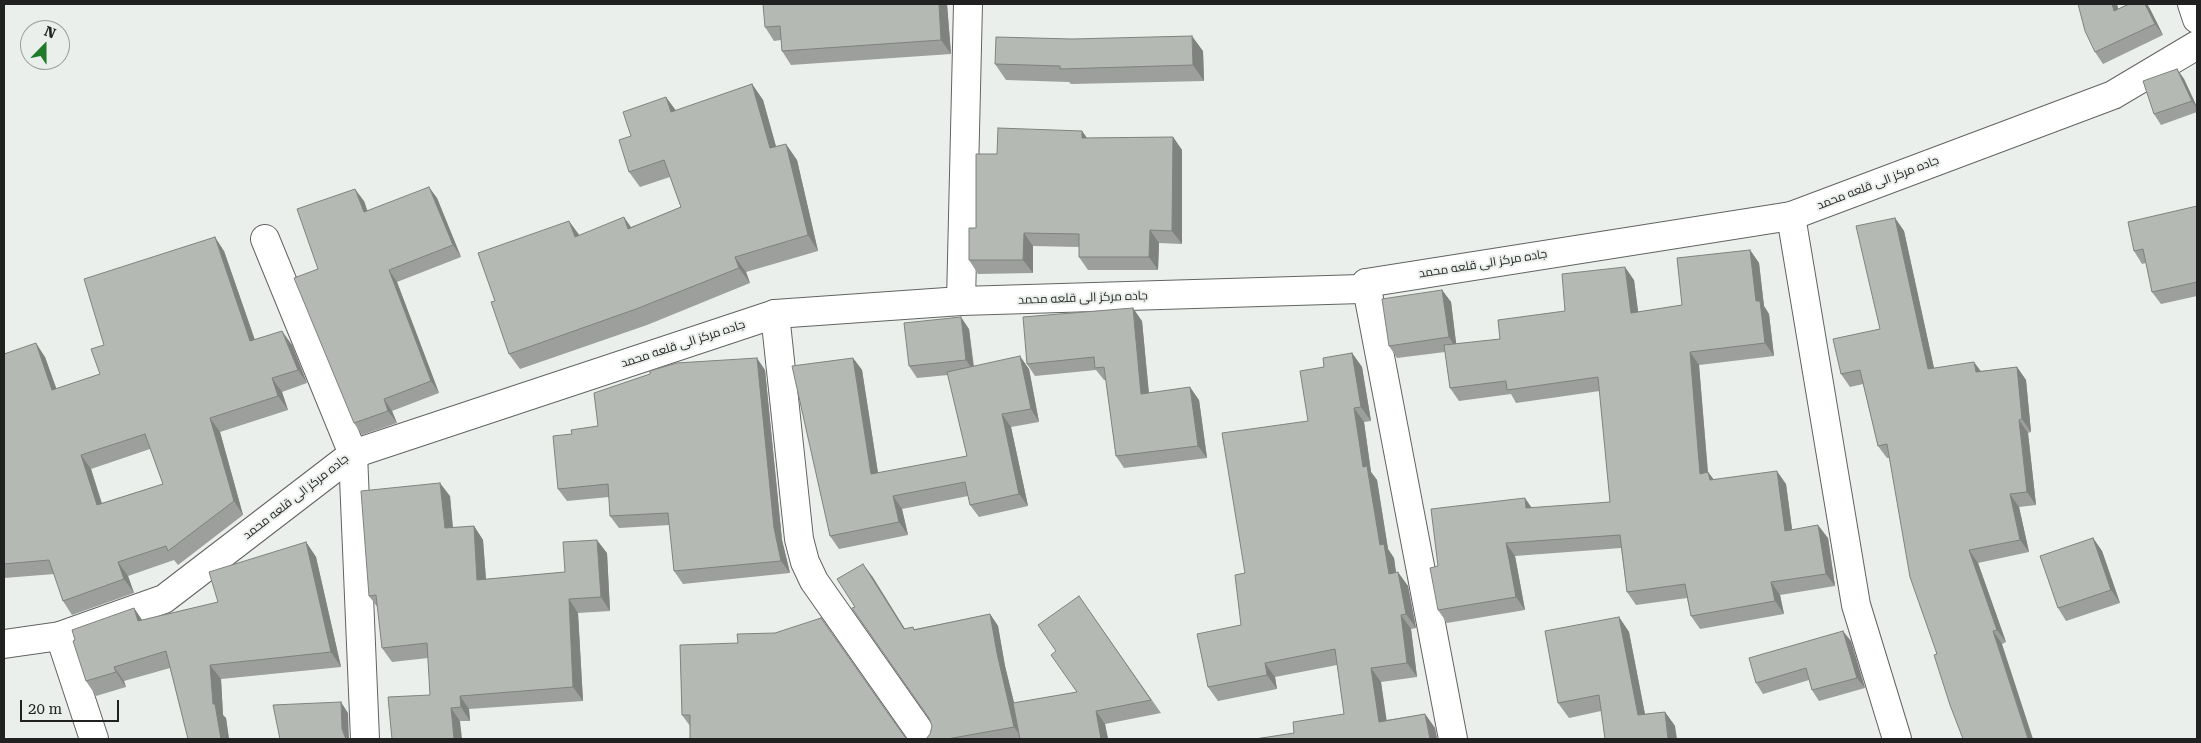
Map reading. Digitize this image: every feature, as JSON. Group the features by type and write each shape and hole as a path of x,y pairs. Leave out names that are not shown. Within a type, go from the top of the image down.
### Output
{"street":[{"path":"961,301 968,4"},
{"path":"2192,4 2197,19"},
{"name":"جاده مرکز الی قلعه محمد","path":"4,644 60,636 164,599 353,454 774,314 961,301 1362,289 1366,283 1791,216 2113,95 2197,45"},
{"path":"1791,216 1856,605 1897,739"},
{"path":"264,239 353,454 365,739"},
{"path":"1366,283 1453,739"},
{"path":"774,314 798,538 805,562 814,581 925,739"},
{"path":"60,636 94,739"}],"building":[{"path":"763,4 939,4 941,40 782,51 780,26 765,27"},
{"path":"2078,4 2112,4 2114,11 2129,4 2145,4 2155,24 2095,52 2085,31"},
{"path":"1192,36 1193,65 1060,69 1060,66 995,64 996,37 1072,39"},
{"path":"2177,69 2192,101 2154,114 2143,81"},
{"path":"752,84 770,148 786,144 808,235 735,257 739,268 636,309 509,354 491,302 495,301 478,253 569,221 575,237 624,217 628,229 681,207 664,160 629,172 619,140 631,136 623,112 666,97 671,112"},
{"path":"998,128 1082,131 1082,138 1173,137 1172,231 1150,230 1149,257 1079,257 1079,234 1024,233 1023,260 969,260 969,228 976,228 976,154 997,154"},
{"path":"429,187 453,245 389,270 431,381 384,399 388,411 354,423 294,278 318,269 297,209 355,189 364,212"},
{"path":"2197,206 2197,282 2152,292 2143,249 2134,251 2128,222"},
{"path":"1895,218 1928,369 1974,362 1976,372 2017,367 2022,419 2019,420 2027,492 2010,494 2020,540 1969,550 1997,630 1993,631 2028,739 1963,739 1950,705 1934,655 1937,654 1910,577 1887,444 1878,446 1860,370 1841,374 1833,339 1880,329 1856,226"},
{"path":"215,237 250,341 282,331 298,370 272,378 278,396 210,418 234,501 168,551 166,546 118,562 124,579 63,601 49,560 4,564 4,354 36,343 52,390 100,374 91,349 104,345 84,279","holes":["145,434 163,484 97,505 81,455"]},
{"path":"1750,250 1756,301 1760,301 1765,343 1690,352 1700,474 1708,472 1710,480 1777,471 1785,531 1818,525 1826,574 1771,582 1775,601 1691,616 1685,584 1627,592 1620,535 1506,543 1516,597 1438,610 1430,568 1438,566 1431,509 1525,498 1526,508 1610,502 1598,377 1507,390 1506,381 1450,388 1444,345 1500,339 1498,320 1565,311 1562,274 1625,267 1631,313 1682,305 1677,258"},
{"path":"1442,290 1449,337 1389,346 1382,299"},
{"path":"1133,308 1141,394 1190,387 1198,446 1116,456 1104,367 1095,368 1094,357 1027,364 1023,317"},
{"path":"961,317 966,360 909,366 904,323"},
{"path":"1352,353 1361,407 1354,408 1363,467 1367,466 1380,545 1384,544 1389,574 1398,572 1406,614 1401,615 1407,663 1371,668 1379,722 1425,714 1430,739 1255,739 1294,733 1293,722 1344,714 1335,649 1265,663 1267,675 1208,687 1197,634 1241,625 1235,575 1245,573 1222,433 1308,421 1300,371 1324,367 1323,358"},
{"path":"1020,356 1031,409 1002,414 1019,494 970,505 965,482 893,496 899,522 830,536 792,366 853,358 871,474 967,456 947,372"},
{"path":"757,358 774,528 781,561 674,571 668,513 610,516 608,484 558,489 553,436 572,434 571,430 598,426 594,393 650,374 650,371 677,363"},
{"path":"440,483 445,528 474,526 477,580 565,572 563,542 597,540 601,597 569,599 573,687 460,696 461,707 451,708 454,739 392,739 388,697 430,695 427,643 382,648 376,595 369,596 361,491"},
{"path":"2093,538 2111,590 2058,608 2040,556"},
{"path":"306,542 331,652 210,665 213,704 215,704 221,739 188,739 166,651 114,667 116,672 86,681 73,641 75,640 72,630 134,608 138,621 218,602 209,572"},
{"path":"863,564 904,629 913,627 914,630 990,614 1014,727 947,739 926,739 930,734 932,726 929,718 852,608 855,607 837,579"},
{"path":"1079,596 1151,700 1096,711 1101,739 1020,739 1013,703 1077,692 1051,655 1056,651 1038,625"},
{"path":"1619,617 1638,715 1665,712 1668,739 1605,739 1599,695 1558,703 1545,631"},
{"path":"821,618 908,739 690,739 690,715 682,715 680,645 738,643 737,634 775,633"},
{"path":"1843,631 1857,678 1812,690 1806,668 1756,683 1749,658"},
{"path":"341,702 342,729 347,739 280,739 273,705"}]}
